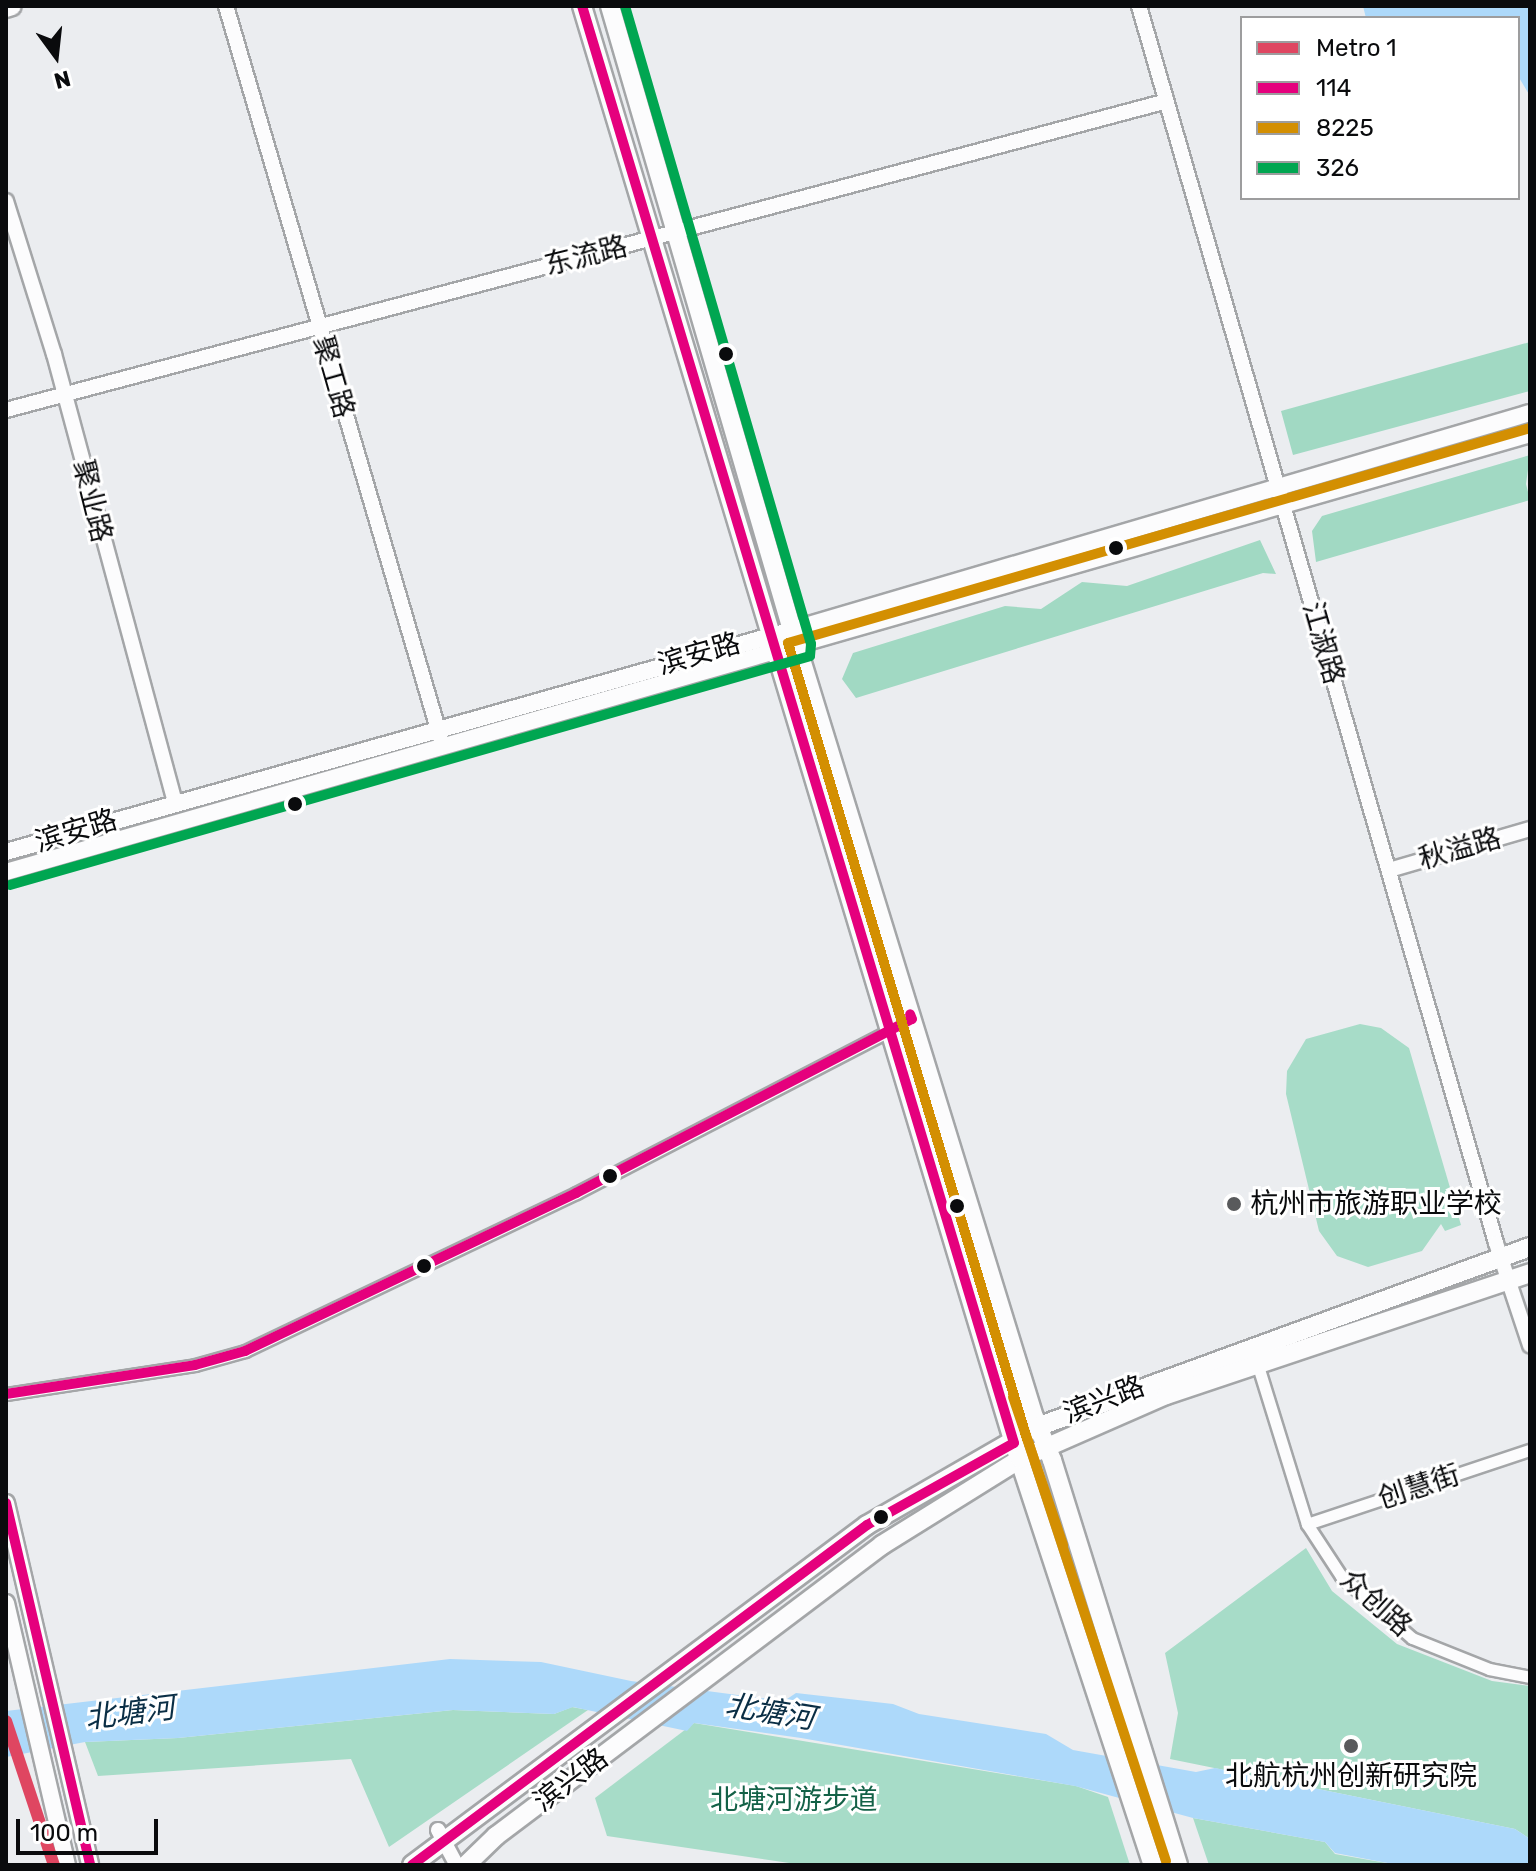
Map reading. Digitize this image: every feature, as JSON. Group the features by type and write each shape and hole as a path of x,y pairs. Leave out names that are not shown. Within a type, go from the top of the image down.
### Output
{"main road":[{"path":"6,8 12,6"},
{"path":"582,6 655,238 1017,1451 1153,1865"},
{"path":"610,6 795,639 1037,1427 1046,1447 1178,1865"},
{"name":"滨安路","path":"795,639 1276,485 1530,413"},
{"name":"滨安路","path":"6,852 436,727 795,639 1530,434"},
{"name":"滨安路","path":"6,872 443,746 774,642"},
{"name":"滨兴路","path":"466,1865 496,1836 882,1545 1017,1451 1037,1427 1530,1247"},
{"name":"滨兴路","path":"412,1865 441,1836 482,1815 867,1525 1017,1451 1046,1447 1166,1395 1530,1273"},
{"path":"6,1503 70,1794 90,1865"},
{"path":"6,1603 67,1865"}],"street":[{"name":"聚工路","path":"226,6 443,746"},
{"name":"江淑路","path":"1139,6 1501,1257 1530,1345"},
{"name":"东流路","path":"6,410 1167,101"},
{"name":"聚业路","path":"6,201 63,394 175,802"},
{"name":"秋溢路","path":"1389,870 1530,829"},
{"path":"6,1394 195,1365 245,1351 576,1193 891,1027 912,1019"},
{"name":"众创路","path":"1258,1366 1307,1524 1341,1576 1412,1638 1489,1669 1530,1677"},
{"name":"创慧街","path":"1307,1524 1530,1450"},
{"path":"441,1836 457,1865"}],"green space":[{"path":"1530,342 1530,391 1293,455 1281,411"},
{"path":"1530,455 1526,484 1530,500 1316,562 1312,531 1322,516"},
{"path":"1260,540 1276,574 1263,573 856,698 842,679 853,653 1005,606 1041,609 1082,582 1127,586"},
{"path":"1360,1024 1381,1028 1409,1048 1461,1225 1445,1231 1441,1224 1422,1251 1368,1267 1337,1256 1319,1231 1286,1094 1287,1071 1306,1039"},
{"path":"1306,1548 1332,1591 1397,1644 1492,1681 1530,1686 1530,1839 1515,1829 1170,1759 1178,1713 1165,1653"},
{"path":"572,1707 588,1710 389,1847 351,1759 98,1776 85,1742 178,1738 453,1710 554,1714"},
{"name":"北塘河游步道","path":"694,1723 1076,1786 1108,1797 1130,1865 803,1865 607,1836 595,1798"},
{"path":"1193,1818 1325,1842 1335,1854 1398,1865 1209,1865"}],"water":[{"path":"1363,6 1530,6 1530,96 1520,79 1520,16 1366,16"},
{"name":"北塘河","path":"450,1659 541,1662 631,1681 784,1701 796,1693 893,1704 919,1714 1046,1734 1073,1750 1196,1772 1215,1768 1515,1829 1530,1839 1530,1865 1398,1865 1335,1853 1325,1842 1193,1818 1075,1786 801,1738 694,1723 687,1731 573,1707 554,1714 453,1710 178,1738 85,1742 6,1757 6,1711"}],"metro line":[{"name":"1","path":"6,1721 54,1865"}],"transit line":[{"name":"114","path":"412,1865 867,1525 1014,1443 582,6"},
{"name":"326","path":"10,885 810,656 811,644 625,6"},
{"name":"8225","path":"1166,1861 1027,1439 788,643 1530,428"},
{"name":"114","path":"6,1394 195,1365 245,1351 576,1193 912,1019 910,1014"},
{"name":"8225","path":"1013,1397 1063,1545"},
{"name":"114","path":"6,1503 90,1865"}],"place":[{"name":"杭州市旅游职业学校","path":"1234,1204"},
{"name":"北航杭州创新研究院","path":"1351,1746"}]}
